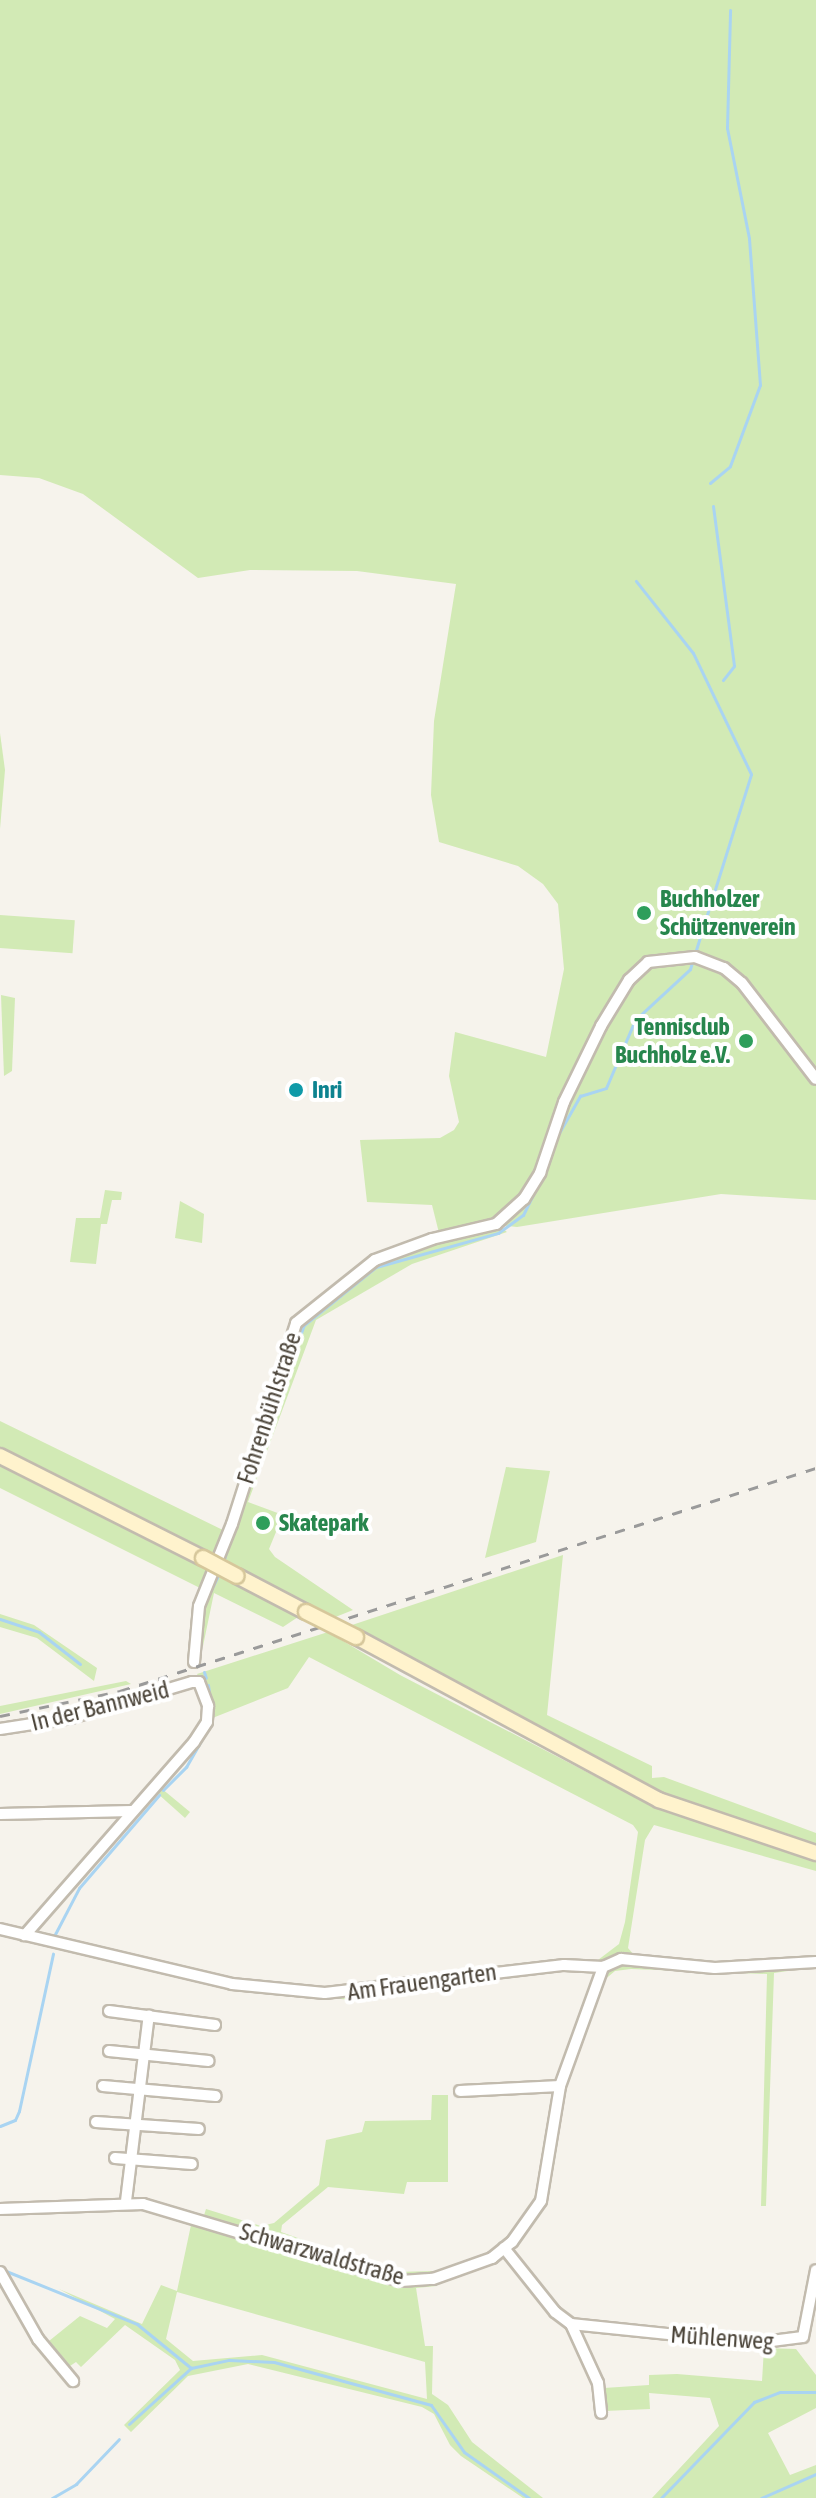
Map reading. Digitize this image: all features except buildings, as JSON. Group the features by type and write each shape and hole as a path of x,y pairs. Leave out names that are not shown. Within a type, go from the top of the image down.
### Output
{"main road":[{"path":"0,1456 356,1637 631,1787 659,1800 816,1853"}],"street":[{"name":"Fohrenbühlstraße","path":"194,1662 199,1606 232,1524 296,1323 375,1260 432,1239 496,1224 524,1199 540,1173 564,1102 629,980 648,962 692,957 710,959 742,983 816,1079"},
{"name":"In der Bannweid","path":"0,1729 71,1718 199,1682 208,1706 207,1722 132,1811"},
{"path":"0,1814 132,1811"},
{"path":"25,1935 132,1811"},
{"name":"Am Frauengarten","path":"0,1929 53,1946 232,1984 325,1993 548,1966 603,1967"},
{"path":"603,1967 621,1959 715,1968 816,1962"},
{"name":"Schwarzwaldstraße","path":"0,2209 126,2201 401,2281 433,2279 477,2265 504,2248 541,2201 560,2086 603,1967"},
{"path":"109,2011 215,2025"},
{"path":"126,2201 149,2015"},
{"path":"109,2051 209,2061"},
{"path":"103,2086 216,2096"},
{"path":"460,2091 560,2086"},
{"path":"96,2122 199,2129"},
{"path":"115,2158 192,2164"},
{"path":"504,2248 555,2312 571,2324 598,2383 601,2413"},
{"name":"Mühlenweg","path":"571,2324 787,2343 803,2337 809,2326 809,2286 816,2270"},
{"path":"0,2272 38,2339 73,2381"}],"green space":[{"path":"0,0 816,0 816,1074 802,1051 739,984 816,1083 816,1200 721,1194 517,1227 498,1225 507,1232 412,1264 316,1320 248,1502 283,1515 269,1549 275,1557 353,1610 333,1618 313,1607 283,1627 214,1593 203,1646 193,1643 202,1589 0,1488 0,1421 229,1533 298,1324 375,1260 440,1237 432,1205 367,1202 360,1140 440,1138 454,1130 459,1122 449,1076 455,1032 546,1057 564,969 558,904 543,884 518,866 439,842 431,795 434,721 456,584 357,571 250,570 198,578 83,494 39,478 0,475"},
{"path":"0,733 5,770 0,829"},
{"path":"0,915 75,920 73,953 0,948"},
{"path":"1,995 15,998 12,1071 4,1076"},
{"path":"105,1190 122,1192 121,1200 112,1200 107,1224 101,1224 96,1264 70,1262 76,1218 100,1218"},
{"path":"180,1201 204,1214 202,1243 175,1238"},
{"path":"506,1467 550,1471 536,1542 485,1558"},
{"path":"563,1555 547,1715 652,1766 652,1778 664,1777 816,1833 816,1871 654,1825 645,1840 628,1948 634,1955 727,1964 816,1956 816,1967 774,1973 766,2206 761,2206 767,1974 631,1969 615,1971 603,1981 598,1960 619,1944 625,1922 638,1832 633,1825 309,1657 288,1688 210,1719 209,1694 197,1674 328,1632 400,1675 656,1808 661,1795 349,1626"},
{"path":"0,1614 34,1625 97,1668 94,1681 37,1638 0,1627"},
{"path":"126,1681 131,1684 0,1714 0,1706"},
{"path":"161,1788 190,1812 185,1818 157,1793"},
{"path":"495,1966 495,1978 353,2000 231,1990 232,1978 336,1989"},
{"path":"432,2095 448,2095 448,2182 407,2182 404,2194 328,2187 282,2225 281,2232 395,2272 435,2271 437,2286 416,2288 425,2346 433,2346 432,2394 448,2405 472,2442 543,2498 523,2498 461,2456 450,2445 434,2414 422,2407 248,2364 188,2376 131,2432 124,2425 180,2370 175,2360 125,2325 81,2367 76,2362 70,2366 49,2341 80,2316 107,2328 115,2319 59,2289 142,2324 161,2285 177,2291 191,2225 200,2228 206,2209 261,2226 274,2223 319,2185 326,2140 362,2132 365,2121 431,2120","holes":["177,2292 425,2362 427,2399 262,2355 193,2361 166,2339"]},
{"path":"764,2348 796,2349 816,2375 816,2408 768,2433 790,2475 816,2465 816,2498 652,2498 719,2426 710,2398 649,2393 650,2409 605,2411 604,2388 649,2385 649,2375 677,2374 762,2381"}],"waterway":[{"path":"710,483 730,466 760,385 749,238 727,128 730,10"},
{"path":"713,506 734,666 723,680"},
{"path":"559,1133 580,1096 606,1088 635,1020 690,969 751,774 693,653 636,581"},
{"path":"292,1359 304,1325 376,1267 498,1233 523,1215 534,1192"},
{"path":"258,1457 288,1370"},
{"path":"223,1563 227,1548"},
{"path":"206,1600 220,1571"},
{"path":"0,1619 39,1632 80,1664"},
{"path":"204,1672 206,1678"},
{"path":"208,1685 212,1712"},
{"path":"163,1790 186,1767 209,1727"},
{"path":"53,1938 79,1888 159,1795"},
{"path":"0,2126 15,2120 19,2111 53,1954"},
{"path":"1,2269 137,2324 191,2368"},
{"path":"129,2424 191,2368 229,2360 274,2362 431,2405 464,2452 529,2498"},
{"path":"661,2498 754,2402 780,2392 816,2392"},
{"path":"52,2498 76,2484 119,2439"},
{"path":"761,2498 816,2474"}],"railway":[{"path":"0,1716 120,1691 816,1468"}],"place":[{"name":"Buchholzer Schützenverein","path":"644,913"},
{"name":"Tennisclub Buchholz e.V.","path":"746,1041"},
{"name":"Inri","path":"296,1090"},
{"name":"Skatepark","path":"263,1523"}]}
